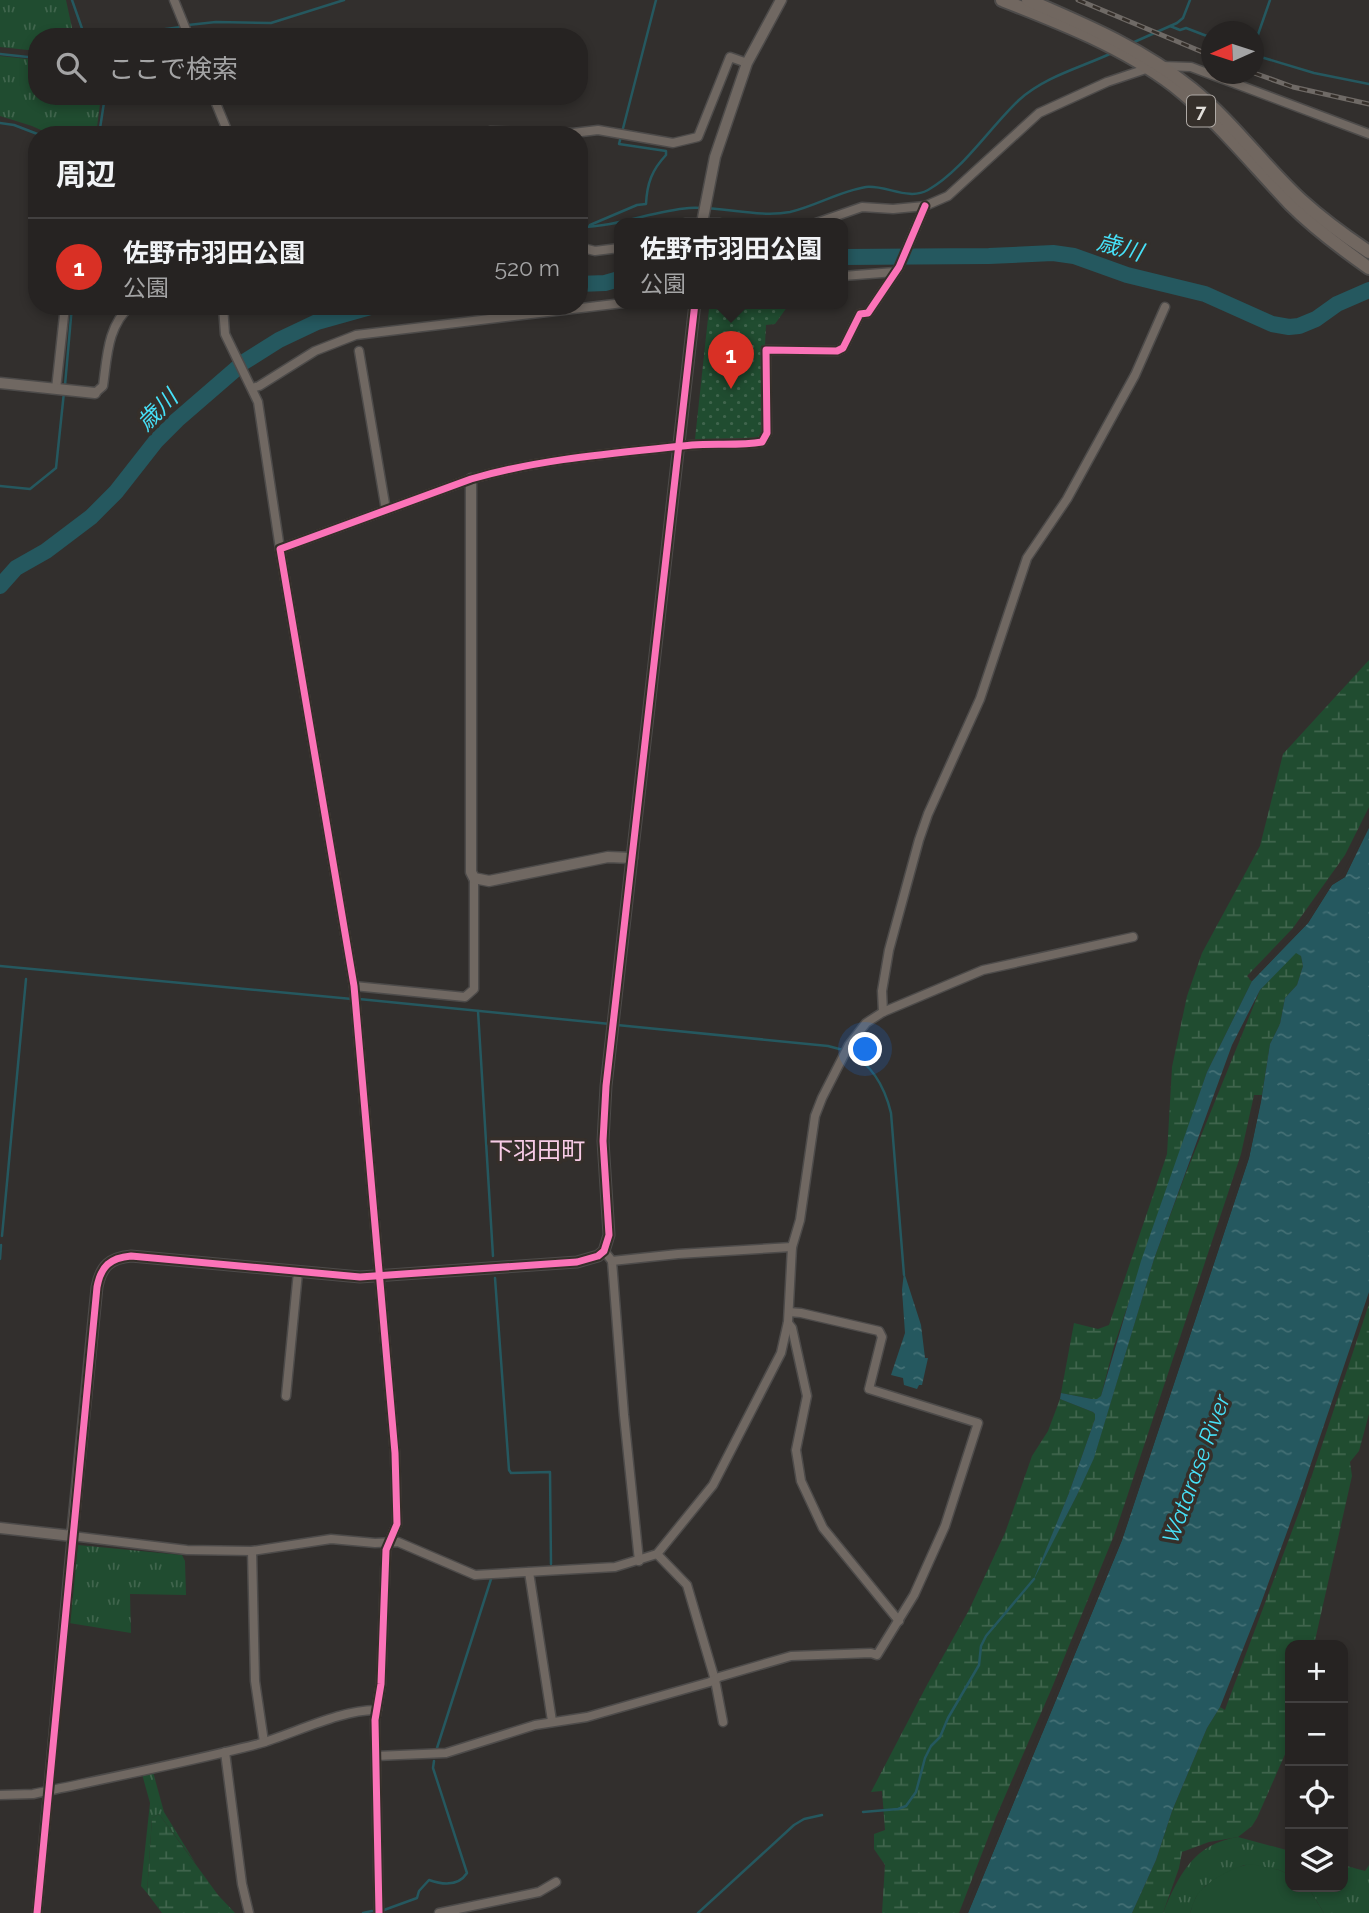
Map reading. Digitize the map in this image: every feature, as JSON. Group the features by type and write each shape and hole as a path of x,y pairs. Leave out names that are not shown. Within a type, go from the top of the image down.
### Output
{"main road":[{"name":"7","path":"1002,0 1098,40 1174,86 1214,122 1300,213 1368,267"},
{"name":"7","path":"1028,0 1102,32 1162,65 1194,90 1301,199 1369,252"}],"street":[{"path":"174,0 185,28"},
{"path":"703,218 715,158 747,62 781,0"},
{"path":"588,131 598,130 673,143 698,137 730,57 747,62"},
{"path":"830,218 862,207 893,209 925,206 948,196 1039,113 1107,82 1162,65 1191,66 1369,134"},
{"path":"217,105 225,126"},
{"path":"280,549 471,479 500,471 575,457 678,447 758,443 765,440 766,350 837,351 844,348 860,314 868,313 897,269 925,206"},
{"path":"588,249 614,249"},
{"path":"848,275 897,269"},
{"path":"588,307 614,304"},
{"path":"883,1012 881,991 889,950 919,840 928,814 979,702 1027,558 1067,499 1135,375 1165,307"},
{"path":"37,1913 97,1287 100,1273 108,1262 131,1256 298,1272 380,1276 577,1262 598,1256 604,1251 610,1224 603,1129 694,309"},
{"path":"56,389 64,315"},
{"path":"0,383 95,393 103,386 112,334 124,315"},
{"path":"223,315 223,327 229,342 258,402 356,1004 395,1453 397,1524 385,1557 381,1684 374,1720 379,1913"},
{"path":"252,388 315,351 356,335 523,315"},
{"path":"359,351 386,510"},
{"path":"354,990 465,997 474,989 474,878 470,864 471,479"},
{"path":"474,878 489,881 608,857 632,858"},
{"path":"0,1528 187,1550 252,1551 331,1539 375,1543 389,1541 404,1544 475,1575 615,1567 657,1554 713,1485 781,1353 788,1323 792,1247 800,1220 816,1116 822,1098 849,1045 866,1023 883,1012 983,970 1133,937"},
{"path":"612,1261 792,1247"},
{"path":"604,1251 612,1261 639,1561"},
{"path":"286,1396 298,1272"},
{"path":"376,1756 446,1753 552,1721 587,1717 791,1656 877,1655 914,1595 945,1526 978,1423 869,1389 883,1337 879,1331 801,1312 789,1312"},
{"path":"788,1323 792,1328 807,1396 796,1450 802,1481 822,1528 899,1621"},
{"path":"252,1551 255,1681 264,1742"},
{"path":"657,1554 687,1585 715,1680 723,1722"},
{"path":"529,1572 552,1721"},
{"path":"0,1795 22,1795 49,1790 225,1752 356,1712 377,1710"},
{"path":"225,1752 242,1884 249,1913"},
{"path":"439,1913 540,1892 556,1882"}],"green space":[{"path":"0,0 66,0 72,28 28,28 28,50 0,47"},
{"path":"0,56 28,59 28,105 100,105 97,126 32,126 0,116"},
{"path":"709,309 786,309 775,324 766,325 765,345 761,346 762,433 758,438 695,439"},
{"path":"1369,660 1369,807 1345,855 1293,928 1247,976 1252,981 1207,1072 1114,1346 1101,1396 1092,1399 1061,1393 1074,1323 1098,1329 1109,1325 1167,1154 1172,1067 1187,996 1202,953 1260,846 1283,754"},
{"path":"1296,952 1301,956 1303,966 1297,985 1285,998 1280,1024 1270,1044 1262,1095 1254,1095 1241,1154 1115,1533 996,1817 959,1913 882,1913 885,1865 874,1849 874,1834 885,1830 882,1791 871,1792 969,1610 1005,1533 1032,1456 1048,1431 1060,1399 1093,1412 1095,1419 1038,1570 1077,1495 1094,1457 1154,1259 1184,1178 1260,990"},
{"path":"1369,1304 1369,1414 1359,1451 1350,1462 1352,1476 1315,1640 1285,1640 1285,1754 1252,1826 1238,1837 1209,1842 1182,1852 1163,1913 1132,1913 1156,1860 1172,1811 1207,1728 1220,1707 1225,1710 1304,1499"},
{"path":"78,1545 182,1555 185,1561 186,1595 130,1594 131,1633 69,1623"},
{"path":"153,1772 164,1812 196,1864 159,1814 152,1818 147,1893 141,1886 150,1803 142,1774"},
{"path":"159,1814 218,1895 235,1913 162,1913 147,1893 152,1818"},
{"path":"1238,1837 1285,1850 1285,1873 1244,1865 1205,1886 1196,1897 1190,1913 1163,1913 1175,1886 1190,1863 1210,1846"},
{"path":"1252,1864 1285,1873 1285,1892 1311,1892 1324,1913 1190,1913 1200,1891 1213,1880"},
{"path":"1369,1865 1369,1913 1324,1913 1311,1892 1348,1892 1348,1866 1365,1871"}],"water":[{"name":"Watarase River","path":"1369,828 1369,1292 1260,1606 1220,1707 1207,1728 1172,1811 1156,1860 1132,1913 968,1913 1122,1540 1249,1158 1270,1044 1280,1024 1285,998 1297,985 1303,966 1301,956 1296,953 1260,990 1232,1045 1154,1259 1094,1458 1033,1581 1069,1493 1095,1419 1093,1412 1060,1399 1061,1393 1092,1399 1101,1396 1141,1261 1207,1072 1252,981 1308,923 1332,885 1345,877"},
{"path":"904,1272 921,1325 925,1358 928,1358 922,1385 917,1389 904,1385 903,1378 891,1375 905,1333 902,1290"}],"pier":[{"path":"1369,825 1345,877 1332,885 1308,923 1252,981 1249,979 1305,921 1330,883 1342,875"},
{"path":"1259,1095 1262,1095 1249,1158 1122,1540 968,1913 964,1913 1118,1539 1246,1157"}],"waterway":[{"path":"72,0 82,28"},
{"path":"188,25 216,22 271,23 344,0"},
{"path":"590,225 637,205 646,204 651,177 666,155 666,151 619,144 656,0"},
{"path":"1132,43 1177,23 1183,18 1190,0"},
{"path":"1263,21 1270,0"},
{"path":"1170,26 1201,34"},
{"path":"174,28 181,27"},
{"path":"634,218 689,208 765,214 790,212 866,187 920,193 953,172 1008,111 1040,84 1114,52"},
{"path":"0,54 28,57"},
{"path":"1264,58 1314,73 1369,84"},
{"path":"100,126 104,105"},
{"path":"0,123 28,130"},
{"path":"588,226 614,222"},
{"name":"歳川","path":"848,257 1053,253 1074,256 1127,275 1205,294 1272,324 1289,327 1316,319 1337,304 1369,290"},
{"name":"歳川","path":"588,284 614,280"},
{"path":"65,385 71,315"},
{"name":"歳川","path":"0,586 16,568 46,551 91,517 116,492 156,441 244,362 279,340 317,322 342,315"},
{"path":"0,486 30,489 56,468 64,392"},
{"path":"0,966 352,999"},
{"path":"2,1236 26,979"},
{"path":"359,999 610,1024"},
{"path":"478,1011 493,1256"},
{"path":"617,1025 828,1046 843,1050"},
{"path":"849,1053 865,1064 877,1078 891,1113 904,1275"},
{"path":"0,1259 1,1245"},
{"path":"495,1278 509,1470 511,1473 550,1472 551,1564"},
{"path":"437,1748 491,1579"},
{"path":"863,1812 906,1806 916,1792 931,1746 940,1737 979,1665 981,1646 986,1636 1034,1579"},
{"path":"384,1910 417,1898 419,1891 429,1880 450,1884 459,1881 467,1873 433,1768 434,1761"},
{"path":"698,1913 794,1825 804,1819 822,1815"},
{"path":"363,1913 372,1911"}],"railway":[{"path":"1078,0 1201,51"},
{"path":"1264,77 1293,87 1369,104"}],"cycle path":[{"path":"379,1913 375,1720 381,1684 386,1550 397,1524 395,1453 354,986 280,549 471,479 498,472 609,454 692,445 762,442 767,433 766,350 837,351 843,348 860,314 868,313 899,267 925,206"},
{"path":"37,1913 97,1287 104,1268 112,1261 131,1256 360,1277 577,1262 598,1256 604,1251 609,1235 603,1141 606,1086 694,309"}],"place":[{"name":"佐野市羽田公園","path":"731,389"}],"district":[{"name":"下羽田町","path":"537,1151"}]}
